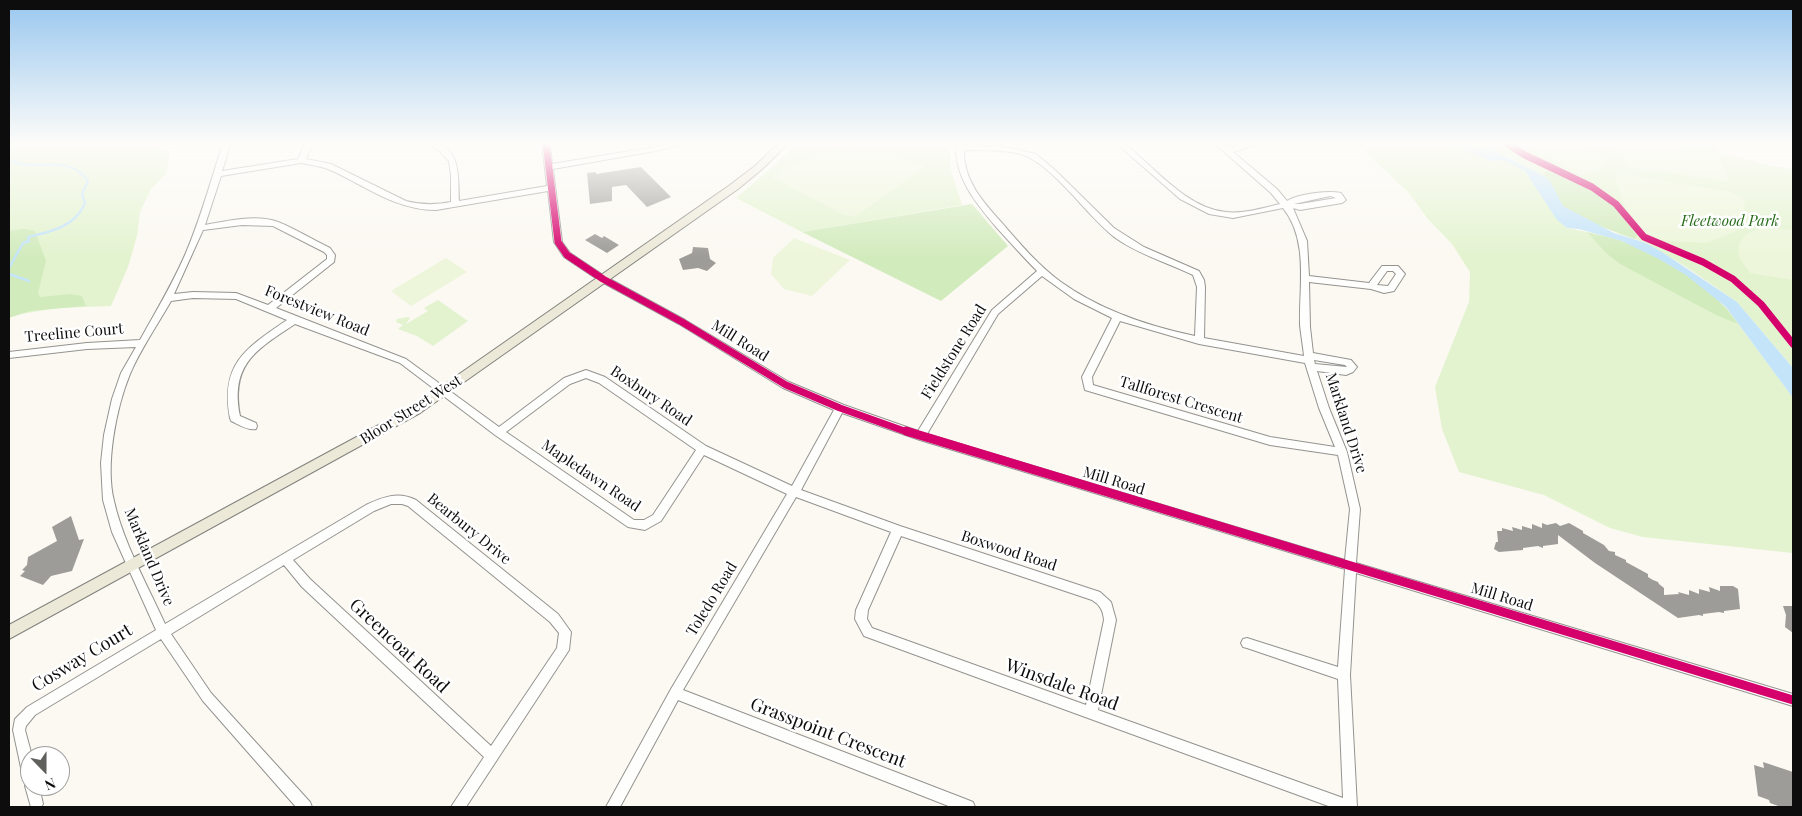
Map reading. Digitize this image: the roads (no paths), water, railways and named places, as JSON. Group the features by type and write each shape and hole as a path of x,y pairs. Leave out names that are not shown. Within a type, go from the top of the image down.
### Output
{"main road":[{"name":"Bloor Street West","path":"9,632 393,423 444,391 741,181"}],"street":[{"name":"Markland Drive","path":"214,181 200,228 177,281 126,373 117,399 109,435 106,463 108,500 118,532 163,632 207,697 305,807"},
{"path":"360,181 412,206 428,208 551,188"},
{"path":"455,181 455,204"},
{"name":"Mill Road","path":"550,181 558,242 567,255 603,279 682,322 786,385 840,408 920,436 1793,700"},
{"path":"967,181 975,198 1028,258 1066,288 1117,317 1171,335 1310,361"},
{"path":"1059,181 1126,242 1147,253 1196,273 1200,280 1199,341"},
{"path":"1165,181 1191,203 1205,211 1228,215 1286,205 1300,207 1339,201 1342,198 1337,194 1330,194 1294,200 1286,205"},
{"name":"Markland Drive","path":"1264,181 1286,205 1295,219 1303,241 1305,327 1310,361 1324,408 1342,452 1355,509 1344,675 1350,807"},
{"path":"200,228 242,222 265,222 276,224 327,250 331,255 331,260 269,309"},
{"name":"Fieldstone Road","path":"920,436 995,312 1043,270"},
{"path":"1305,279 1371,286"},
{"name":"Forestview Road","path":"167,298 213,295 236,296 403,361 444,391"},
{"name":"Tallforest Crescent","path":"1117,317 1087,377 1088,387 1270,441 1342,452"},
{"path":"252,426 234,418 232,396 233,382 237,370 254,351 294,320"},
{"name":"Treeline Court","path":"9,355 68,348 142,343"},
{"name":"Boxbury Road","path":"499,432 567,381 586,374 602,380 702,449 794,492"},
{"name":"Mapledawn Road","path":"444,391 622,518 638,526 652,522 657,518 702,449"},
{"name":"Toledo Road","path":"613,807 675,693 794,492 840,408"},
{"name":"Boxwood Road","path":"794,492 898,530 1096,596 1103,600 1110,612 1110,620 1091,714"},
{"name":"Bearbury Drive","path":"163,632 379,504 394,499 407,500 554,618 565,632 563,650 458,807"},
{"name":"Winsdale Road","path":"898,530 862,610 861,619 868,632 1350,807"},
{"name":"Greencoat Road","path":"286,559 306,583 492,756"},
{"name":"Cosway Court","path":"23,746 19,730 20,723 25,716 41,704 163,632"},
{"path":"1247,643 1344,675"},
{"name":"Grasspoint Crescent","path":"675,693 968,807"},
{"path":"34,796 36,804"}],"water":[{"path":"1532,181 1550,181 1563,206 1614,233 1646,243 1737,302 1793,368 1793,398 1726,307 1686,275 1622,241 1579,229 1567,228 1557,220"}],"waterway":[{"path":"9,268 23,243 29,241 28,237 54,230 75,218 85,203 82,194 88,181"},
{"path":"9,274 29,281"}],"park label":[{"name":"Fleetwood Park","path":"1730,221"}]}
